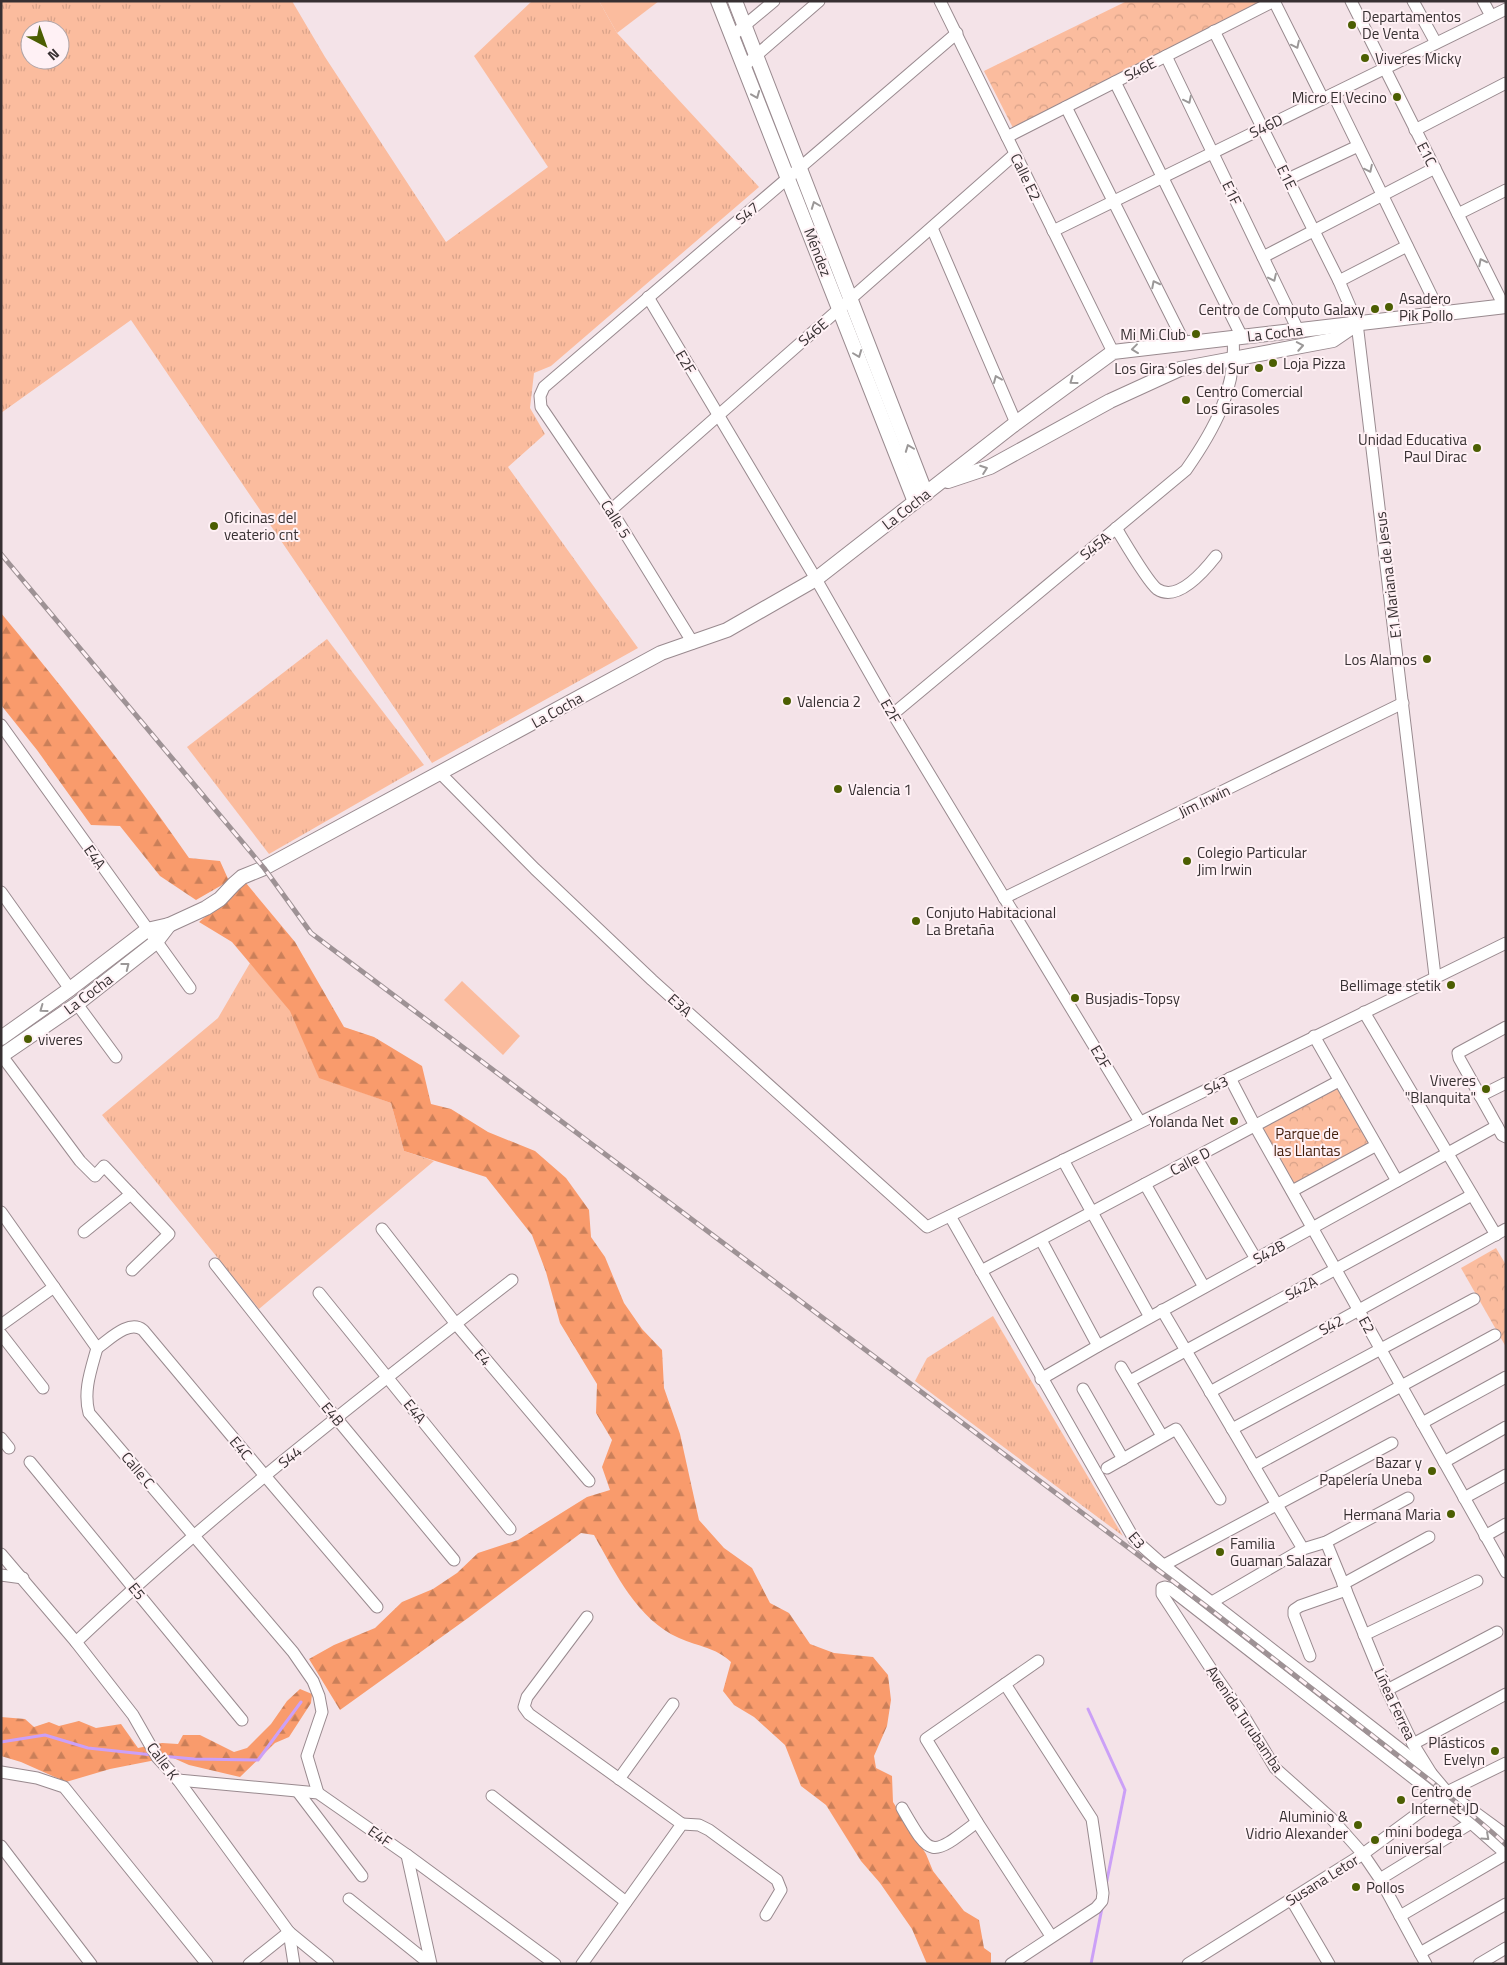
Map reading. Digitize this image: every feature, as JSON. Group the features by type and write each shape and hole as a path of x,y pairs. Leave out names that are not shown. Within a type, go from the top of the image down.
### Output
{"street":[{"name":"Méndez","path":"718,1 840,309 921,498"},
{"name":"Méndez","path":"735,1 851,299 921,498"},
{"path":"732,36 774,1"},
{"path":"744,66 819,1"},
{"name":"Calle E2","path":"940,1 1113,352"},
{"path":"1274,1 1358,146 1440,313"},
{"name":"S46E","path":"1007,137 1274,1"},
{"name":"E1C","path":"1351,1 1505,306"},
{"path":"1413,1 1436,43"},
{"path":"1483,1 1490,16"},
{"name":"S46D","path":"1053,231 1506,9"},
{"name":"E1E","path":"1214,31 1339,281 1357,323"},
{"name":"S47","path":"540,396 544,387 956,33"},
{"name":"E1F","path":"1166,56 1298,330"},
{"path":"1115,82 1237,337"},
{"path":"1415,130 1506,83"},
{"path":"1066,107 1184,344"},
{"path":"1288,179 1358,146"},
{"name":"S46E","path":"611,510 1015,154"},
{"path":"1263,257 1435,168"},
{"path":"1458,214 1506,190"},
{"path":"932,228 1016,423"},
{"path":"1339,281 1407,246"},
{"name":"E2F","path":"648,297 816,579 893,714 1140,1122"},
{"name":"La Cocha","path":"1,1038 70,989 147,930 169,925 206,908 220,899 242,877 264,868 441,774 661,654 727,630 816,579 1016,423 1113,352 1505,306"},
{"name":"La Cocha","path":"938,485 990,467 1110,401 1180,369 1333,340 1357,323"},
{"name":"E1 Mariana de Jesus","path":"1357,323 1435,976"},
{"name":"S45A","path":"893,714 1186,470 1207,441 1224,406 1235,358 1237,337"},
{"name":"Calle 5","path":"540,396 541,407 611,510 692,643"},
{"path":"1116,528 1157,589 1168,592 1184,587 1200,576 1216,556"},
{"name":"Jim Irwin","path":"1004,898 1403,703"},
{"name":"E4A","path":"3,732 190,988"},
{"name":"E3A","path":"441,774 535,870 652,980 926,1227"},
{"path":"1,892 70,989"},
{"name":"La Cocha","path":"2,1056 77,1004 156,942 169,925"},
{"name":"S43","path":"926,1227 1435,976 1506,943"},
{"path":"77,1004 116,1057"},
{"path":"1364,1012 1472,1195 1501,1232"},
{"path":"1506,1027 1458,1053 1497,1126 1502,1134 1506,1136"},
{"path":"1314,1036 1397,1181"},
{"path":"2,1056 80,1161 95,1176 104,1166 169,1234 132,1270"},
{"name":"E2","path":"1230,1078 1255,1126 1506,1572"},
{"name":"Calle D","path":"980,1271 1339,1081"},
{"path":"1480,1096 1506,1083"},
{"name":"S42B","path":"1041,1379 1162,1310 1497,1126"},
{"path":"1292,1191 1376,1146"},
{"path":"1196,1157 1256,1259"},
{"path":"1063,1160 1150,1317"},
{"path":"1145,1184 1204,1287"},
{"path":"84,1232 131,1194"},
{"name":"S42A","path":"1130,1381 1472,1195"},
{"path":"1,1212 97,1348"},
{"name":"E3","path":"950,1216 1041,1379 1134,1539 1164,1566 1431,1772"},
{"name":"E4","path":"382,1229 456,1324 589,1481"},
{"name":"S42","path":"1210,1392 1501,1232"},
{"path":"1041,1240 1098,1346"},
{"name":"E4B","path":"215,1264 337,1419 454,1560"},
{"name":"S44","path":"76,1642 134,1587 194,1536 512,1280"},
{"path":"1,1325 54,1287"},
{"name":"E4A","path":"319,1293 510,1529"},
{"path":"1232,1429 1474,1299"},
{"path":"1162,1310 1303,1549"},
{"name":"E4C","path":"97,1348 130,1326 137,1326 143,1330 377,1607"},
{"path":"1,1334 43,1388"},
{"path":"1254,1466 1494,1335"},
{"name":"Calle C","path":"97,1348 87,1389 86,1402 89,1413 293,1652 313,1681 320,1696 322,1712 307,1756 318,1793"},
{"path":"1122,1367 1162,1436"},
{"path":"1422,1423 1506,1377"},
{"path":"1082,1390 1123,1459"},
{"path":"1444,1462 1506,1427"},
{"path":"1107,1468 1176,1429 1220,1499"},
{"path":"1,1438 9,1448"},
{"path":"1164,1566 1392,1443"},
{"name":"E5","path":"30,1462 242,1720"},
{"path":"1464,1498 1506,1475"},
{"path":"1212,1602 1303,1549 1326,1542 1408,1498"},
{"path":"1485,1536 1506,1524"},
{"path":"1310,1656 1294,1616 1294,1610 1345,1587 1429,1537"},
{"name":"Línea Ferrea","path":"1326,1542 1387,1690 1413,1744 1431,1772 1442,1795 1470,1823 1506,1854"},
{"name":"Calle K","path":"1,1554 76,1642 133,1715 157,1757 178,1780 289,1932 328,1964"},
{"path":"1,1575 23,1578"},
{"path":"1364,1636 1476,1581"},
{"name":"Avenida Turubamba","path":"1426,1964 1380,1879 1363,1854 1331,1818 1275,1768 1245,1718 1162,1594 1162,1588 1165,1586 1169,1588 1442,1795"},
{"path":"587,1617 527,1696 524,1707 530,1714 682,1824 699,1825 709,1830 777,1880 781,1890 766,1914"},
{"path":"1387,1690 1497,1632"},
{"path":"1038,1661 926,1739 977,1822 1052,1936"},
{"path":"1005,1684 1092,1819 1103,1893 1102,1901 1096,1908 1011,1964"},
{"path":"1413,1744 1506,1694"},
{"path":"619,1779 673,1704"},
{"name":"Susana Letor","path":"1188,1964 1363,1854 1442,1795 1506,1763"},
{"path":"1,1772 37,1778 64,1787 206,1964"},
{"path":"178,1780 318,1793"},
{"path":"298,1792 362,1876"},
{"name":"E4F","path":"318,1793 407,1855 555,1964"},
{"name":"Línea Ferrea","path":"1442,1795 1506,1836"},
{"path":"492,1796 626,1902"},
{"path":"902,1808 918,1836 926,1845 932,1848 940,1848 977,1822"},
{"path":"1380,1879 1470,1823"},
{"path":"582,1964 682,1824"},
{"path":"1,1846 91,1964"},
{"path":"1400,1916 1506,1854"},
{"path":"407,1855 431,1964"},
{"path":"349,1899 431,1964"},
{"path":"1291,1899 1329,1964"},
{"path":"1420,1953 1506,1904"},
{"path":"249,1964 289,1932 294,1964"},
{"path":"1479,1964 1506,1948"}],"green space":[{"path":"1,1 292,1 325,57 446,242 548,167 474,56 532,1 599,1 617,33 759,187 551,366 534,373 530,408 545,434 508,467 638,648 432,763 131,320 1,413"},
{"path":"599,1 659,1 617,33"},
{"path":"1127,1 1264,1 1013,128 984,71"},
{"path":"1,613 98,733 189,858 220,861 229,881 196,900 160,876 120,826 91,825 37,750 1,705"},
{"path":"327,639 424,765 269,854 187,747"},
{"path":"246,883 295,942 344,1027 374,1037 422,1066 431,1104 451,1109 488,1132 535,1151 566,1178 589,1210 591,1237 605,1257 624,1303 642,1329 662,1350 664,1388 680,1434 699,1520 724,1548 752,1568 770,1603 789,1613 810,1644 834,1653 873,1657 888,1675 891,1700 887,1726 874,1756 876,1768 892,1776 893,1802 926,1854 933,1871 964,1911 979,1920 984,1948 991,1953 991,1964 927,1964 912,1929 880,1883 861,1861 826,1805 801,1786 785,1745 754,1717 734,1705 723,1691 731,1662 713,1650 679,1638 664,1630 651,1619 639,1607 619,1580 594,1535 581,1533 468,1618 340,1710 309,1659 334,1645 375,1628 402,1602 433,1589 457,1573 478,1553 518,1540 587,1497 610,1490 602,1467 612,1440 596,1413 597,1384 560,1323 546,1272 532,1235 486,1177 404,1151 391,1103 319,1078 290,1011 232,942 199,922"},
{"path":"250,963 291,1011 319,1077 391,1103 404,1151 434,1161 259,1309 102,1115 218,1018"},
{"path":"462,981 520,1036 503,1055 444,1000"},
{"name":"Parque de las Llantas","path":"1342,1086 1371,1145 1294,1187 1260,1128"},
{"path":"1496,1248 1506,1265 1506,1347 1461,1268"},
{"path":"993,1316 1123,1536 915,1381 927,1358"},
{"path":"300,1689 312,1694 311,1703 289,1737 275,1743 240,1777 189,1765 171,1757 110,1769 66,1782 21,1762 1,1756 1,1717 25,1719 34,1727 49,1722 59,1726 79,1721 96,1728 121,1724 138,1748 162,1743 178,1744 183,1735 200,1735 234,1752 247,1748 271,1724 287,1701"}],"waterway":[{"path":"161,1756 194,1759 258,1760 301,1702"},
{"path":"1088,1709 1125,1790 1106,1885"},
{"path":"1,1742 45,1735 88,1748 153,1755"},
{"path":"1091,1964 1102,1908"}],"railway":[{"path":"1,554 264,868 311,933 1206,1606 1432,1782 1506,1845"}],"place":[{"name":"Departamentos De Venta","path":"1352,25"},
{"name":"Viveres Micky","path":"1365,58"},
{"name":"Micro El Vecino","path":"1397,97"},
{"name":"Asadero Pik Pollo","path":"1389,307"},
{"name":"Centro de Computo Galaxy","path":"1375,309"},
{"name":"Mi Mi Club","path":"1196,334"},
{"name":"Loja Pizza","path":"1273,363"},
{"name":"Los Gira Soles del Sur","path":"1259,368"},
{"name":"Centro Comercial Los Girasoles","path":"1186,400"},
{"name":"Unidad Educativa Paul Dirac","path":"1477,448"},
{"name":"Oficinas del veaterio cnt","path":"214,526"},
{"name":"Los Alamos","path":"1427,659"},
{"name":"Valencia 2","path":"787,701"},
{"name":"Valencia 1","path":"838,789"},
{"name":"Colegio Particular Jim Irwin","path":"1187,861"},
{"name":"Conjuto Habitacional La Bretaña","path":"916,921"},
{"name":"Bellimage stetik","path":"1451,985"},
{"name":"Busjadis-Topsy","path":"1075,998"},
{"name":"viveres","path":"28,1039"},
{"name":"Viveres \"Blanquita\"","path":"1486,1089"},
{"name":"Yolanda Net","path":"1234,1121"},
{"name":"Bazar y Papelería Uneba","path":"1432,1471"},
{"name":"Hermana Maria","path":"1451,1514"},
{"name":"Familia Guaman Salazar","path":"1220,1552"},
{"name":"Plásticos Evelyn","path":"1495,1751"},
{"name":"Centro de Internet JD","path":"1401,1800"},
{"name":"Aluminio & Vidrio Alexander","path":"1358,1825"},
{"name":"mini bodega universal","path":"1375,1840"},
{"name":"Pollos","path":"1356,1887"}]}
